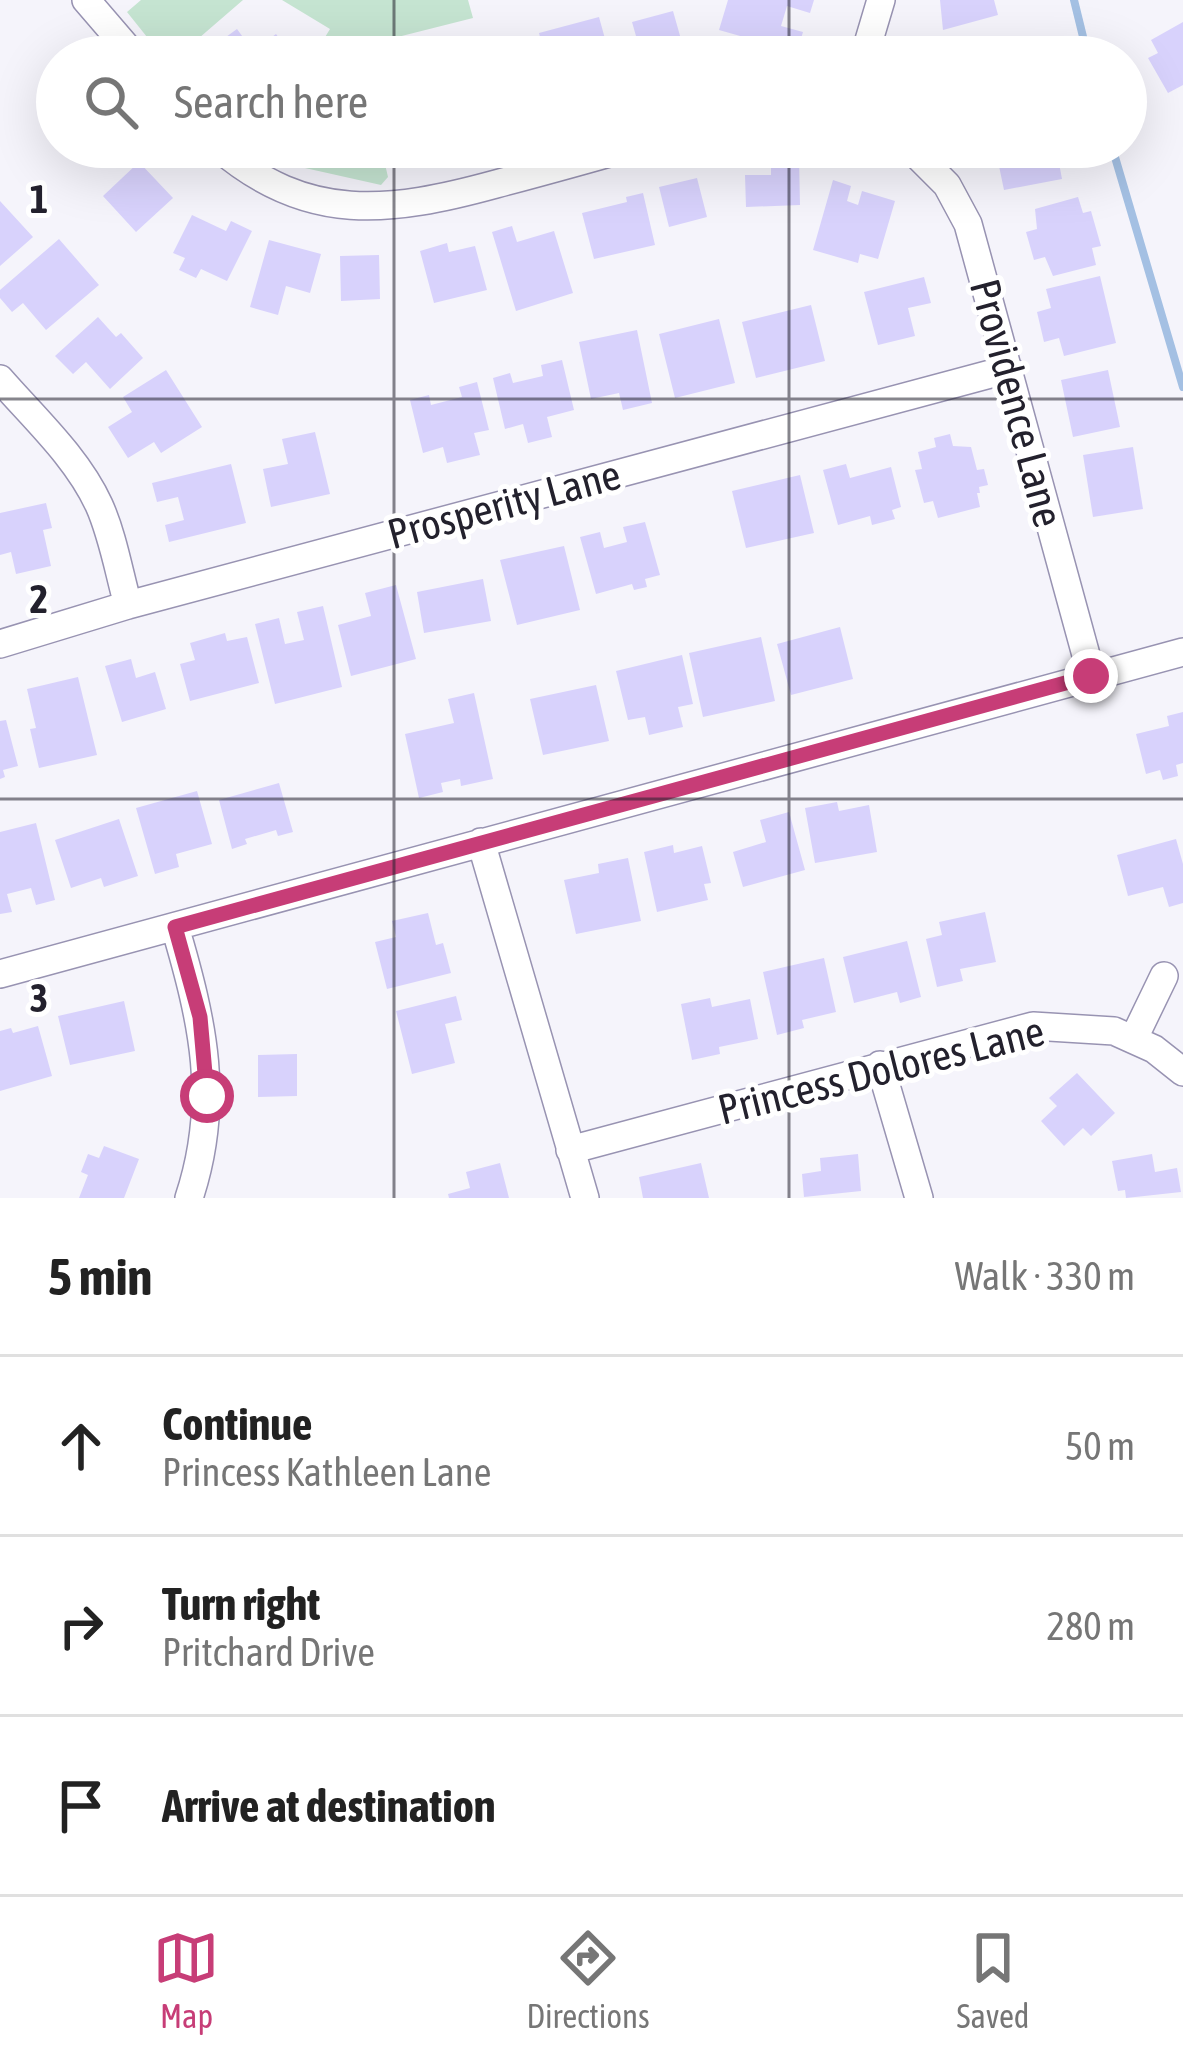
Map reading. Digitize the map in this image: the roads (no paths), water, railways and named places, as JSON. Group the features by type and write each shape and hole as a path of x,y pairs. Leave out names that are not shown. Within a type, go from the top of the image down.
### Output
{"street":[{"path":"86,0 117,36"},
{"path":"870,36 881,0"},
{"path":"246,168 298,196 356,208 430,201 552,168"},
{"name":"Providence Lane","path":"929,168 946,185 968,224 1091,676"},
{"name":"Prosperity Lane","path":"0,644 128,605 1009,369"},
{"path":"0,379 90,489 104,520 128,605"},
{"path":"0,974 1183,652"},
{"path":"481,842 585,1198"},
{"path":"175,927 200,1017 206,1074 204,1135 189,1198"},
{"path":"1134,1038 1165,976"},
{"name":"Princess Dolores Lane","path":"570,1150 1033,1026 1091,1027 1134,1038 1183,1072"},
{"path":"880,1065 919,1198"}],"waterway":[{"path":"1074,0 1083,36"},
{"path":"1118,168 1183,387"}]}
